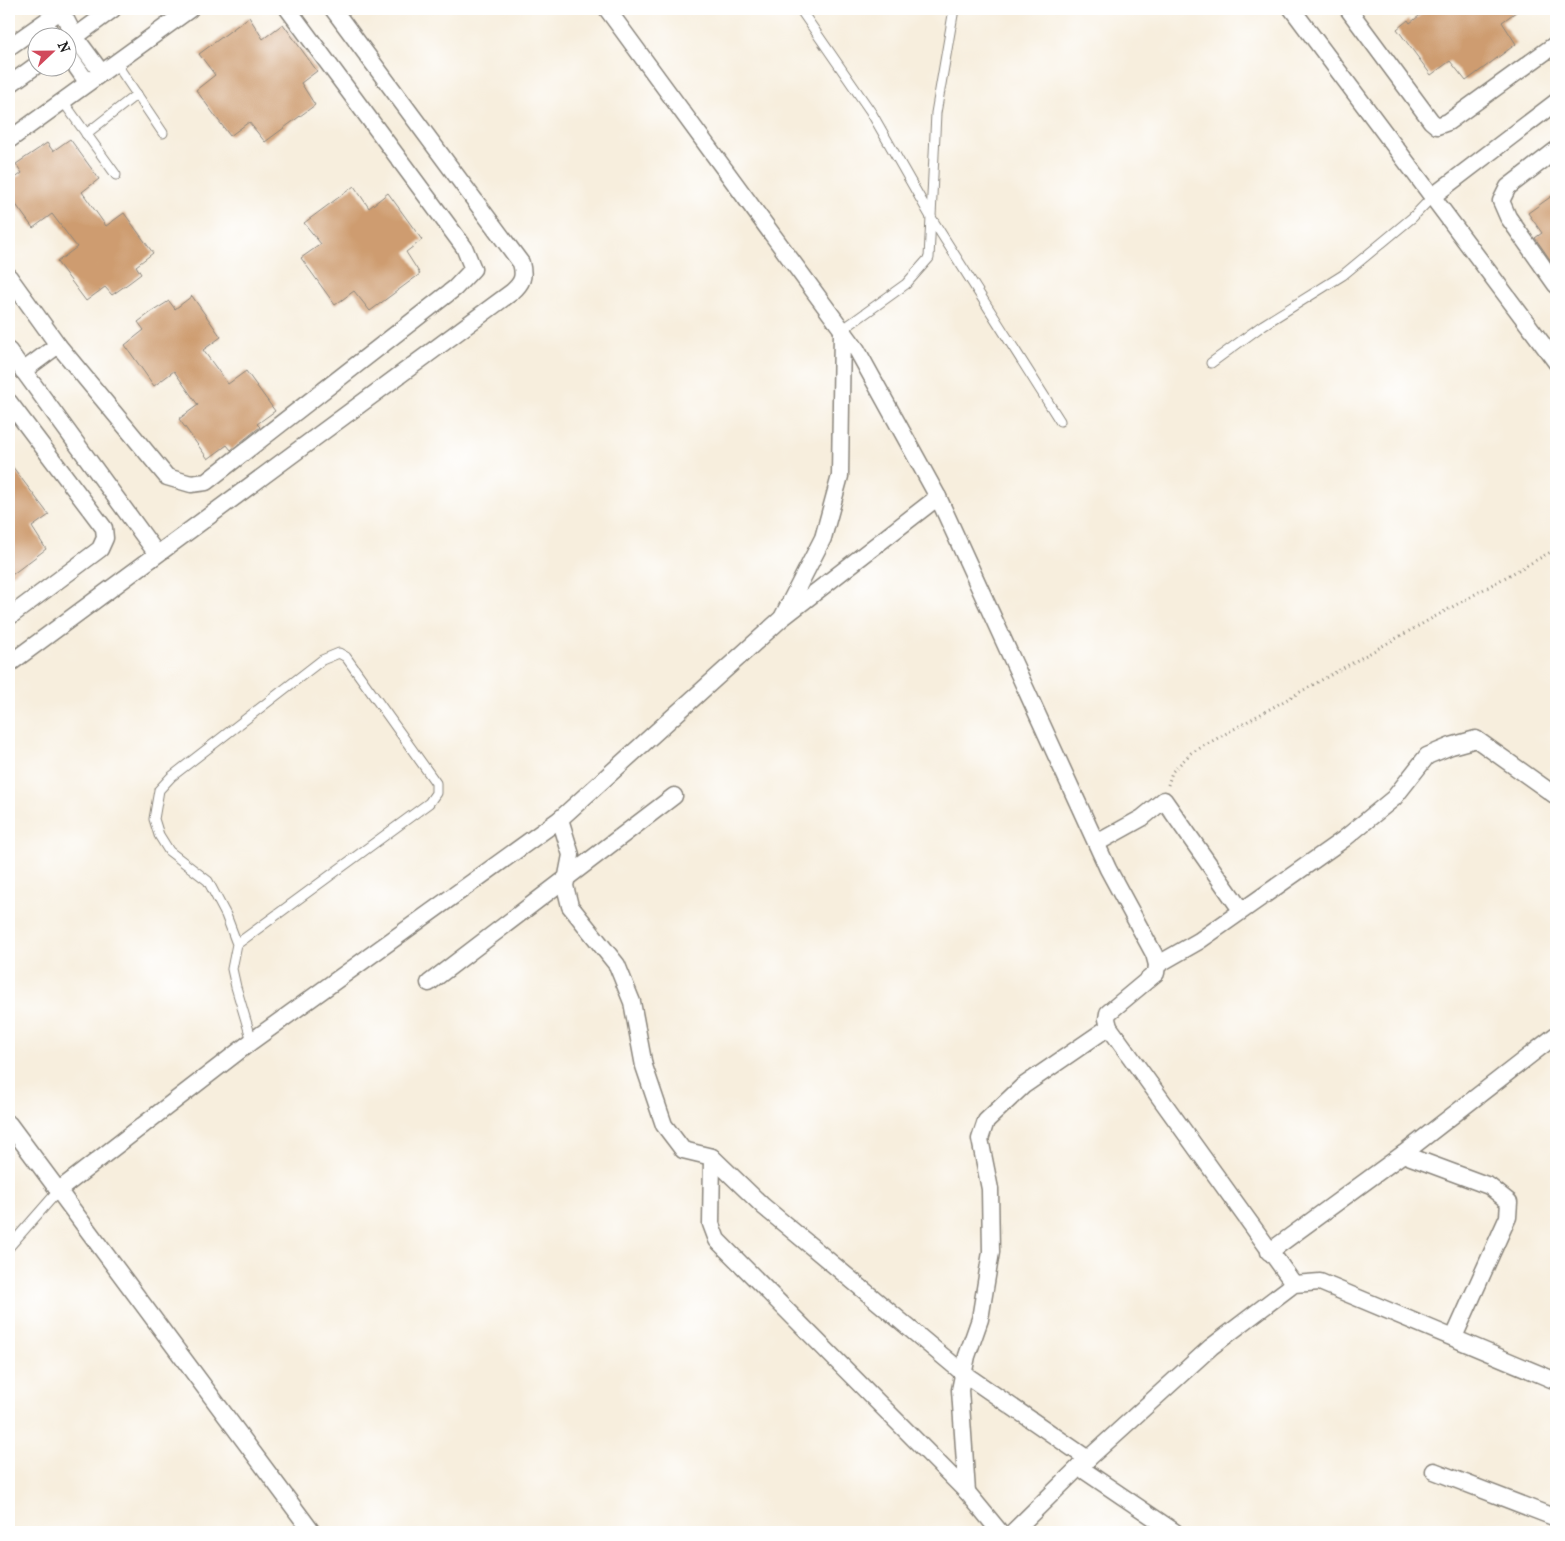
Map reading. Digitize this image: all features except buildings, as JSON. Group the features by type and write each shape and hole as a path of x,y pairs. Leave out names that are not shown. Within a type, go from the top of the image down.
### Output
{"street":[{"path":"78,35 113,9"},
{"path":"9,140 100,72 190,9"},
{"path":"9,277 58,345 167,477 191,484 206,482 454,288 473,269 464,247 288,9"},
{"path":"9,664 512,292 522,282 524,273 521,263 334,9"},
{"path":"608,9 857,350 938,497 1108,869 1154,954 1157,965 1156,973 1108,1013 1109,1026 1269,1252 1294,1284"},
{"path":"1292,9 1556,362"},
{"path":"1348,9 1431,121 1438,126 1448,122 1556,44"},
{"path":"9,47 62,10 67,28"},
{"path":"44,23 48,28"},
{"path":"78,48 100,72"},
{"path":"78,69 87,82"},
{"path":"9,85 28,71"},
{"path":"1433,196 1556,102"},
{"path":"1556,150 1508,187 1501,201 1508,217 1556,285"},
{"path":"782,619 822,538 840,476 842,330"},
{"path":"23,371 58,345"},
{"path":"9,351 157,554"},
{"path":"9,402 104,528 105,538 100,549 9,617"},
{"path":"59,1190 252,1042 560,819 782,619 938,497"},
{"path":"1157,965 1199,941 1344,839 1394,798 1428,756 1450,746 1476,739 1556,796"},
{"path":"429,983 674,796"},
{"path":"1097,843 1142,818 1164,800 1242,910"},
{"path":"560,819 572,855 565,886 570,906 617,965 632,1002 644,1066 664,1125 683,1150 712,1157 763,1206 963,1373 1175,1532"},
{"path":"967,1492 961,1417 963,1373 980,1318 991,1252 990,1189 980,1139 986,1121 1023,1086 1109,1026"},
{"path":"1269,1252 1403,1154 1556,1035"},
{"path":"9,1124 312,1532"},
{"path":"1403,1154 1489,1186 1508,1202 1508,1217 1454,1337"},
{"path":"712,1157 711,1224 717,1240 967,1492 1000,1532"},
{"path":"1013,1532 1083,1463 1211,1347 1294,1284 1320,1282 1556,1381"},
{"path":"1434,1472 1556,1518"}],"lane":[{"path":"800,9 872,112 932,219 1060,421"},
{"path":"842,330 906,284 929,258 936,113 954,9"},
{"path":"115,62 163,133"},
{"path":"86,134 137,94"},
{"path":"62,100 116,175"},
{"path":"1211,363 1264,325 1344,275 1413,217 1433,196"},
{"path":"238,944 430,803 436,793 436,783 346,657 339,653 331,654 314,666 171,777 158,790 154,819 159,834 169,851 208,881 226,915 238,944 232,969 252,1042"},
{"path":"9,1248 59,1190"}],"path":[{"path":"1164,800 1172,772 1191,753 1556,549"}]}
